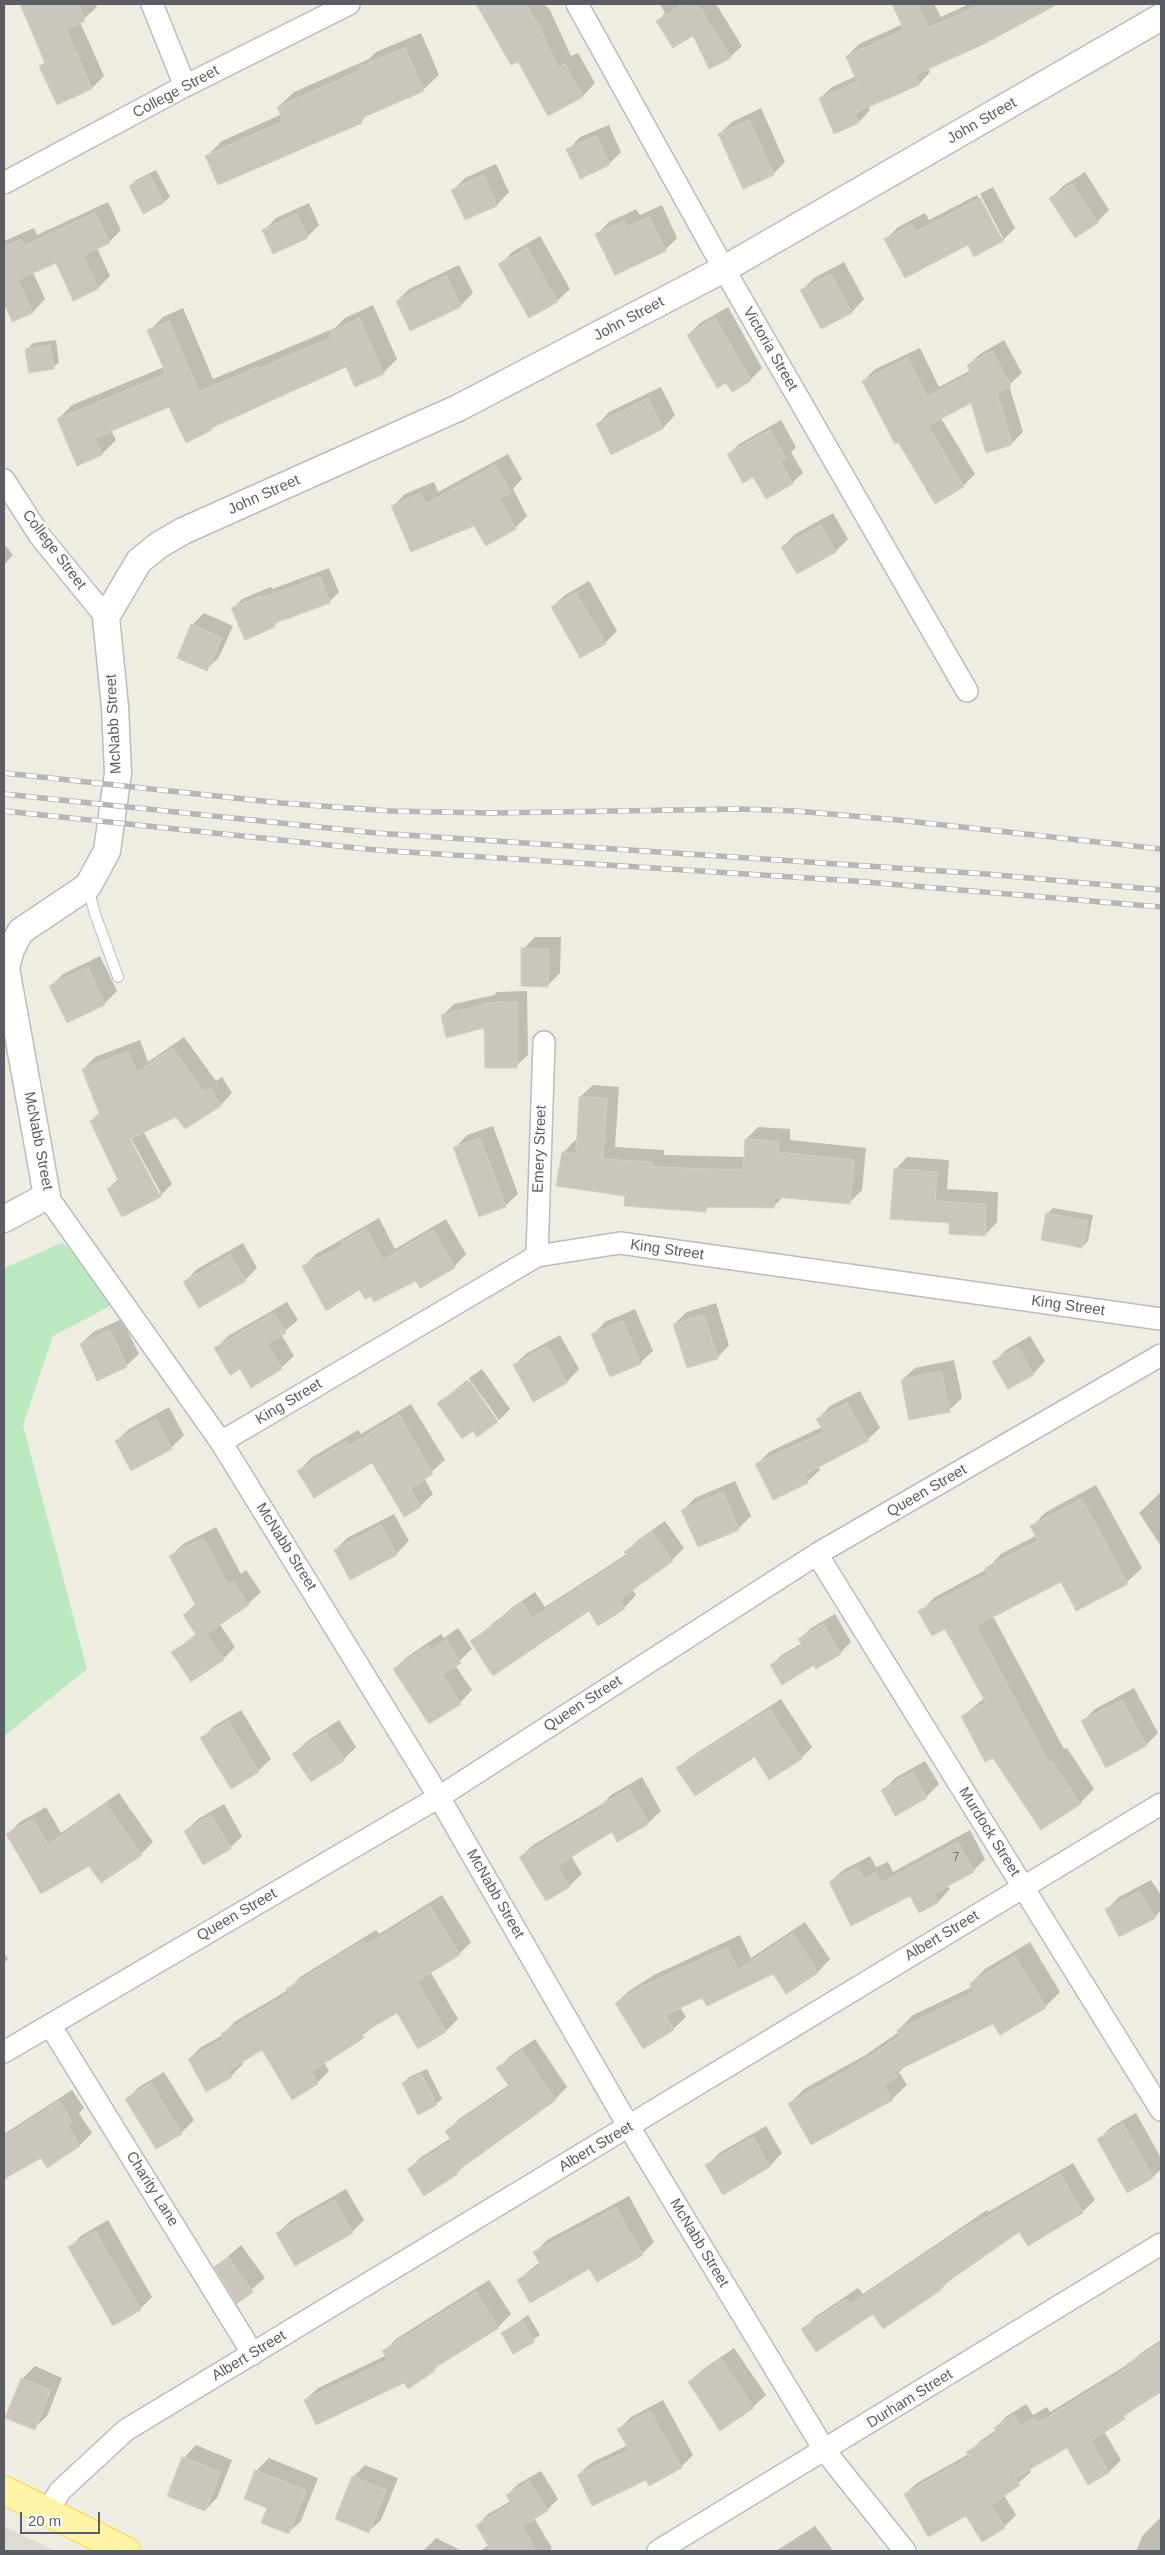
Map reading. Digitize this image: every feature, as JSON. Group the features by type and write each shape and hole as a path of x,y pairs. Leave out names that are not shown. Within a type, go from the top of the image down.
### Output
{"main road":[{"path":"4,2490 126,2551"}],"street":[{"path":"152,4 185,86"},
{"name":"College Street","path":"4,183 28,172 185,86 349,4"},
{"name":"Victoria Street","path":"577,4 724,269 967,691"},
{"name":"John Street","path":"106,617 139,561 159,545 175,536 458,408 724,269 1161,18"},
{"name":"College Street","path":"4,480 40,536 106,617"},
{"name":"McNabb Street","path":"106,617 115,707 118,773 107,851 88,886 21,931 10,950 6,968 47,1196 221,1442 439,1797 629,2127 825,2451 905,2551"},
{"name":"Emery Street","path":"537,1256 544,1042"},
{"path":"4,1219 47,1196"},
{"name":"King Street","path":"221,1442 537,1256 620,1243 1161,1319"},
{"name":"Queen Street","path":"4,2052 439,1797 817,1554 1161,1355"},
{"name":"Murdock Street","path":"817,1554 1161,2110"},
{"name":"Albert Street","path":"48,2511 60,2491 126,2430 1161,1804"},
{"name":"Charity Lane","path":"50,2025 253,2354"},
{"name":"Durham Street","path":"658,2551 825,2451 1161,2244"}],"lane":[{"path":"88,886 95,914 118,977"}],"shaded area":[{"path":"4,2526 55,2551 4,2551"}],"green space":[{"path":"62,1243 84,1261 112,1305 53,1336 23,1425 87,1669 4,1736 4,1268"}],"building":[{"path":"20,4 78,4 85,21 66,29 92,89 57,105 39,66 45,63"},
{"path":"476,4 525,4 537,21 558,68 565,64 583,97 548,116 518,62 511,65"},
{"path":"684,4 698,4 731,58 709,69 693,36 673,48 656,21"},
{"path":"892,4 917,4 929,28 982,4 1058,4 984,44 915,75 919,85 855,113 859,123 834,134 819,98 857,82 846,56 904,30"},
{"path":"405,48 424,91 360,119 362,123 218,185 205,156 283,121 277,107 361,70 359,67"},
{"path":"749,120 774,175 743,189 718,134"},
{"path":"596,136 610,165 580,179 566,149"},
{"path":"150,175 164,203 143,214 129,186"},
{"path":"484,175 497,206 465,220 451,190"},
{"path":"1072,184 1098,223 1075,238 1049,198"},
{"path":"980,198 1003,241 974,257 968,245 905,278 884,239 913,224 916,232"},
{"path":"95,213 110,243 83,256 98,289 73,301 56,263 18,280 33,313 12,322 4,303 4,247 21,239 24,246"},
{"path":"297,214 308,238 273,254 262,230"},
{"path":"649,217 666,251 615,275 595,234 624,221 627,227"},
{"path":"527,248 558,302 529,318 498,264"},
{"path":"831,274 852,313 821,329 800,290"},
{"path":"446,276 461,307 410,331 396,301"},
{"path":"359,318 384,374 355,387 346,367 211,428 212,430 186,443 169,407 95,438 102,455 77,466 57,419 166,374 147,330 169,321 199,392 332,337 330,332"},
{"path":"715,318 751,381 732,392 726,383 717,388 687,335"},
{"path":"50,345 54,369 29,373 25,349"},
{"path":"992,351 1011,386 997,393 1012,445 986,453 971,403 928,426 964,487 935,504 898,442 895,444 862,381 908,358 927,397 971,373 967,365"},
{"path":"648,398 663,429 611,455 596,424"},
{"path":"770,430 786,458 780,462 793,484 766,499 753,477 743,483 727,454"},
{"path":"495,465 511,493 499,499 516,529 486,546 474,526 411,552 391,506 421,493 426,504"},
{"path":"821,525 836,552 797,574 781,547"},
{"path":"320,577 330,603 273,624 275,627 245,640 231,608"},
{"path":"576,593 606,644 580,658 551,607"},
{"path":"191,624 222,638 207,671 177,658"},
{"path":"521,948 549,949 548,987 521,986"},
{"path":"88,967 105,1005 67,1023 49,986"},
{"path":"517,1002 517,1068 485,1068 484,1028 446,1038 441,1015 484,1005 484,1003"},
{"path":"172,1048 204,1092 210,1088 221,1106 185,1129 176,1117 130,1139 161,1197 122,1217 107,1189 119,1182 90,1121 100,1116 82,1069 128,1051 137,1073"},
{"path":"579,1097 607,1098 603,1159 652,1162 652,1167 743,1170 745,1139 779,1141 778,1152 854,1160 850,1204 775,1197 774,1208 706,1207 706,1212 624,1206 625,1196 556,1186 562,1152 576,1154"},
{"path":"480,1138 506,1207 479,1217 453,1147"},
{"path":"894,1169 937,1172 935,1201 986,1204 985,1236 949,1234 949,1223 890,1219"},
{"path":"1046,1213 1088,1221 1082,1248 1041,1240"},
{"path":"366,1229 383,1260 433,1230 455,1268 420,1288 416,1281 374,1302 371,1296 365,1299 359,1290 326,1311 302,1266 344,1245 342,1242"},
{"path":"230,1255 246,1281 199,1308 183,1282"},
{"path":"274,1313 286,1333 267,1344 282,1369 251,1388 240,1369 230,1375 214,1348"},
{"path":"704,1315 718,1359 687,1368 673,1324"},
{"path":"623,1321 641,1364 610,1377 591,1334"},
{"path":"110,1330 127,1367 97,1381 80,1344"},
{"path":"547,1346 567,1383 533,1402 513,1365"},
{"path":"1018,1347 1034,1375 1008,1389 992,1362"},
{"path":"941,1371 950,1412 909,1420 901,1380"},
{"path":"470,1381 498,1422 477,1437 473,1431 462,1439 437,1403"},
{"path":"847,1403 868,1441 804,1475 808,1483 773,1500 755,1464 824,1432 816,1419"},
{"path":"399,1415 433,1474 410,1488 421,1507 404,1517 372,1463 314,1498 297,1471 346,1441 349,1446"},
{"path":"156,1419 172,1449 131,1471 115,1441"},
{"path":"723,1492 739,1530 698,1547 681,1510"},
{"path":"1082,1499 1128,1584 1076,1611 1061,1582 976,1626 1049,1763 1052,1761 1081,1804 1041,1830 993,1758 985,1762 961,1716 986,1703 945,1629 932,1636 918,1611 988,1574 985,1568 1038,1541 1030,1526"},
{"path":"381,1525 397,1555 350,1580 334,1550"},
{"path":"652,1532 673,1561 619,1600 625,1609 598,1626 589,1611 493,1676 470,1641 500,1621 499,1619 522,1603 532,1618 628,1556 624,1552"},
{"path":"203,1538 228,1585 233,1582 249,1605 206,1634 224,1660 191,1682 171,1652 197,1636 183,1615 196,1606 169,1556"},
{"path":"823,1624 841,1654 816,1669 814,1665 782,1685 770,1665 802,1646 798,1639"},
{"path":"446,1640 461,1663 442,1675 461,1704 429,1724 393,1669 428,1646 431,1650"},
{"path":"1122,1700 1146,1746 1106,1768 1081,1721"},
{"path":"770,1709 802,1759 769,1780 755,1757 695,1796 676,1768"},
{"path":"228,1721 259,1772 231,1789 200,1738"},
{"path":"326,1732 345,1760 311,1782 292,1754"},
{"path":"913,1772 927,1798 895,1816 881,1790"},
{"path":"629,1789 649,1824 617,1842 612,1832 557,1866 570,1887 546,1901 519,1857 599,1810 597,1807"},
{"path":"106,1804 142,1855 101,1883 89,1866 41,1894 6,1834 33,1819 48,1845"},
{"path":"211,1815 231,1849 203,1865 184,1831"},
{"path":"958,1842 974,1872 933,1894 938,1903 919,1913 910,1896 851,1926 829,1882 858,1867 864,1879 875,1873 881,1883"},
{"path":"1139,1892 1156,1918 1119,1937 1105,1909"},
{"path":"430,1906 460,1955 417,1981 446,2032 418,2049 397,2013 361,2034 364,2038 311,2072 318,2084 292,2100 262,2050 229,2070 232,2077 206,2092 188,2059 224,2039 221,2034 289,1993 286,1989 343,1953 364,1941 367,1945"},
{"path":"793,1933 818,1973 786,1994 773,1974 707,2006 702,1998 665,2015 674,2030 643,2049 615,2003 641,1987 727,1947 738,1970"},
{"path":"1015,1956 1046,2008 1000,2035 993,2024 894,2072 897,2077 883,2085 893,2100 811,2145 788,2104 848,2070 900,2036 897,2030 974,1992 969,1984"},
{"path":"522,2051 556,2100 456,2172 458,2174 424,2196 407,2169 452,2141 445,2131 506,2090 509,2086 496,2068"},
{"path":"421,2074 437,2105 418,2115 402,2083"},
{"path":"151,2083 182,2134 156,2149 125,2099"},
{"path":"59,2101 72,2122 67,2125 80,2146 47,2168 41,2158 4,2179 4,2137"},
{"path":"1123,2124 1153,2178 1127,2193 1097,2139"},
{"path":"753,2137 770,2167 723,2195 705,2165"},
{"path":"1060,2174 1083,2213 1028,2246 1019,2232 939,2288 941,2290 883,2329 873,2314 816,2352 801,2329 846,2299 850,2305 974,2222 975,2224"},
{"path":"334,2200 353,2233 295,2266 276,2233"},
{"path":"616,2208 643,2255 597,2282 589,2269 530,2303 517,2280 541,2266 533,2252"},
{"path":"95,2231 141,2310 113,2326 68,2247"},
{"path":"228,2257 253,2292 237,2304 214,2267"},
{"path":"476,2292 499,2328 433,2369 435,2371 408,2389 404,2383 316,2425 304,2400 388,2360 382,2351"},
{"path":"522,2320 535,2342 513,2354 501,2333"},
{"path":"1161,2343 1161,2392 1123,2416 1125,2419 1091,2441 1109,2473 1088,2485 1067,2448 1015,2478 1020,2485 991,2505 1005,2528 982,2542 966,2516 928,2537 904,2494 970,2457 966,2452 997,2433 994,2428 1014,2415 1021,2426 1035,2418 1038,2423 1129,2367 1127,2364"},
{"path":"721,2359 754,2408 720,2431 688,2382"},
{"path":"21,2378 51,2390 35,2430 5,2418"},
{"path":"650,2411 682,2468 649,2486 646,2480 592,2506 577,2475 629,2450 617,2429"},
{"path":"182,2457 221,2472 205,2511 167,2496"},
{"path":"255,2470 306,2490 289,2534 261,2523 267,2508 244,2499"},
{"path":"352,2476 386,2490 369,2533 335,2519"},
{"path":"529,2481 548,2511 522,2526 536,2551 491,2551 476,2525 511,2504 506,2495"}],"railway":[{"path":"4,773 281,803 390,811 491,813 741,809 796,811 898,820 1161,849"},
{"path":"4,794 376,833 986,874 1161,890"},
{"path":"4,811 376,850 854,881 1161,907"}]}
